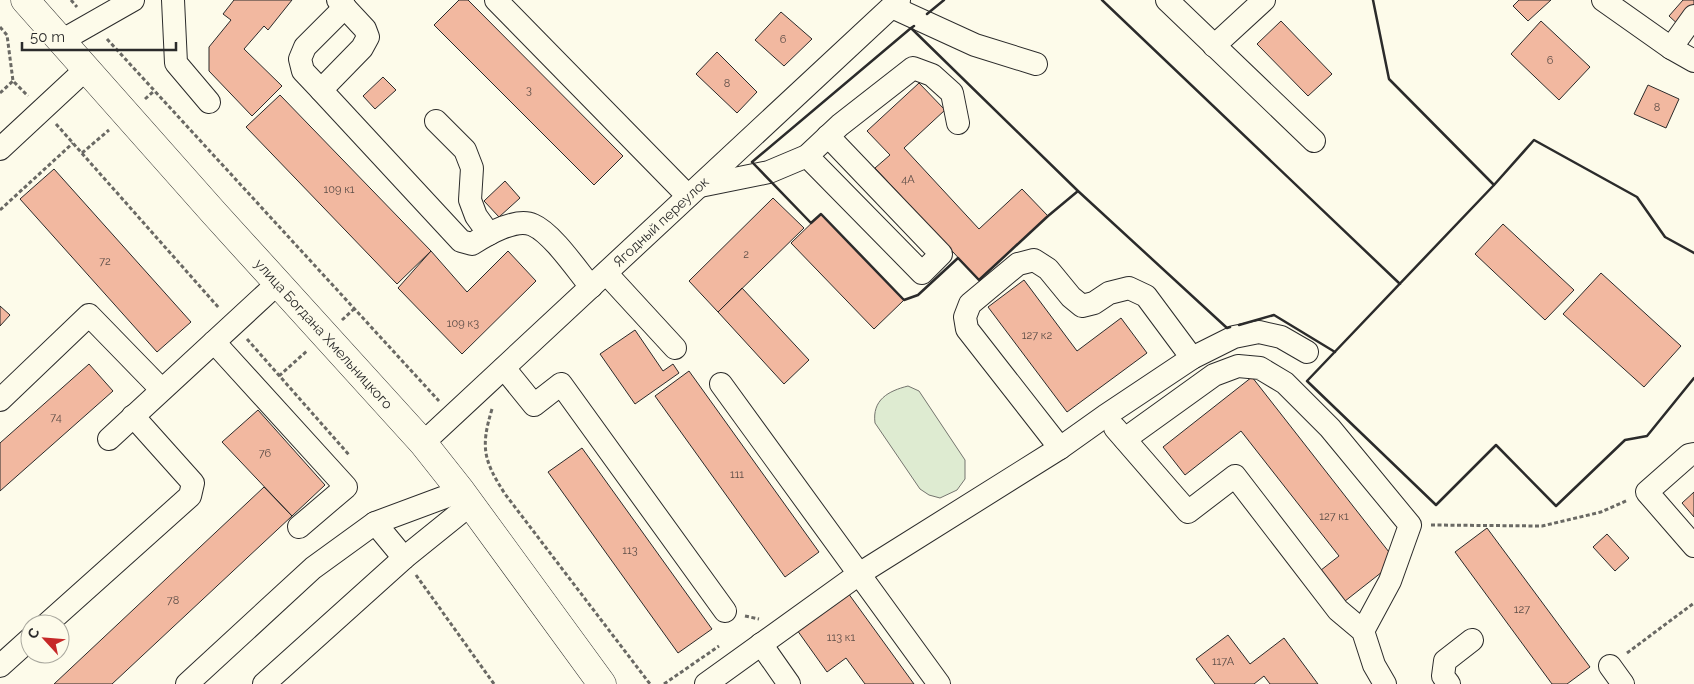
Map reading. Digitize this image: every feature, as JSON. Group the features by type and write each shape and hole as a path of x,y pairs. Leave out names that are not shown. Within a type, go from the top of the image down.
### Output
{"main road":[{"name":"улица Богдана Хмельницкого","path":"25,0 423,444 466,498 602,684"}],"street":[{"path":"61,41 133,0"},
{"path":"173,0 176,63 210,102"},
{"path":"496,0 694,192 769,172 808,156 840,125 913,68 932,75 952,93 958,123"},
{"path":"1166,0 1314,141"},
{"path":"1214,46 1264,0"},
{"path":"1603,0 1671,48 1694,61"},
{"path":"895,3 975,45 1036,64"},
{"name":"Ягодный переулок","path":"423,444 895,3"},
{"path":"321,90 362,48 368,37 365,29 342,4 306,47 300,59 303,71 461,242 472,244 489,234 516,224 532,224 551,238 675,348"},
{"path":"1671,48 1694,16"},
{"path":"0,149 86,69"},
{"path":"436,122 465,150 472,168 470,200 476,216 489,234"},
{"path":"808,156 922,273 941,254 828,136"},
{"path":"1060,448 967,329 965,317 970,304 1018,264 1034,260 1048,269 1071,297 1082,306 1094,303 1109,294 1129,288 1146,296 1192,358"},
{"path":"109,439 278,282"},
{"path":"0,400 89,315 161,389"},
{"path":"706,684 859,574 1060,448 1192,358 1234,337 1259,332 1281,337 1307,352"},
{"path":"214,342 346,488 299,527"},
{"path":"1125,439 1214,375 1238,366 1260,368 1285,383 1330,428 1410,525 1390,581 1363,631"},
{"path":"504,368 534,405 561,384 725,611"},
{"path":"721,384 939,684"},
{"path":"58,614 190,496 193,483 133,416"},
{"path":"1105,416 1188,512 1235,476 1338,610 1363,631 1374,665 1384,684"},
{"path":"1694,454 1689,455 1647,492 1694,546"},
{"path":"187,684 313,568 375,523 466,498"},
{"path":"264,684 404,558 466,498"},
{"path":"375,523 404,558"},
{"path":"1449,684 1443,676 1445,661 1472,640"},
{"path":"761,644 789,684"},
{"path":"0,666 20,648"},
{"path":"1610,666 1623,684"}],"path":[{"path":"0,26 7,35 13,80 34,102"},
{"path":"106,38 441,403"},
{"path":"0,93 13,80"},
{"path":"54,122 222,311"},
{"path":"82,153 110,129"},
{"path":"0,210 73,142"},
{"path":"341,320 354,309"},
{"path":"242,333 351,457"},
{"path":"279,376 309,349"},
{"path":"496,402 486,430 484,450 491,472 505,494 650,684"},
{"path":"1410,525 1542,526 1602,512 1647,492"},
{"path":"404,558 494,684"},
{"path":"1610,666 1694,603"},
{"path":"725,611 787,626"},
{"path":"750,624 758,619"},
{"path":"664,684 726,640"}],"green space":[{"path":"908,386 919,391 965,460 965,479 957,490 940,498 929,495 920,489 875,423 876,408 883,398 894,391"}],"building":[{"path":"234,0 292,0 268,30 264,26 244,49 282,86 252,116 209,71 209,47 231,20 223,14"},
{"path":"459,0 468,0 623,156 594,185 434,25"},
{"path":"1519,0 1551,0 1528,21 1513,6"},
{"path":"1683,0 1694,0 1694,12 1681,27 1669,16"},
{"path":"781,12 812,39 784,66 755,40"},
{"path":"1281,21 1332,74 1308,96 1257,44"},
{"path":"1541,21 1590,67 1559,100 1511,54"},
{"path":"717,52 757,92 737,113 696,74"},
{"path":"383,77 396,90 375,109 363,96"},
{"path":"919,83 945,110 904,148 979,229 1022,189 1048,216 979,280 875,168 890,155 867,131"},
{"path":"1648,85 1679,99 1666,128 1634,114"},
{"path":"280,95 431,251 397,284 246,127"},
{"path":"54,169 191,322 157,352 20,199"},
{"path":"505,181 520,198 499,217 484,201"},
{"path":"773,198 804,228 718,312 689,281"},
{"path":"821,214 904,300 874,329 791,243"},
{"path":"1503,224 1574,290 1545,320 1475,254"},
{"path":"431,251 467,292 508,251 536,281 462,354 398,288"},
{"path":"1601,273 1681,346 1644,387 1563,314"},
{"path":"1024,280 1077,351 1121,318 1147,353 1067,412 988,307"},
{"path":"742,288 809,360 784,384 718,312"},
{"path":"0,306 10,315 0,326"},
{"path":"635,330 663,371 673,364 679,373 635,404 600,354"},
{"path":"89,364 113,391 0,491 0,443"},
{"path":"689,371 819,552 785,577 655,396"},
{"path":"1252,377 1396,561 1340,605 1316,574 1339,556 1241,431 1185,475 1163,447"},
{"path":"258,410 325,485 292,516 222,442"},
{"path":"582,448 712,629 678,653 548,472"},
{"path":"264,487 292,516 112,684 54,684"},
{"path":"1694,492 1694,517 1682,503"},
{"path":"1487,528 1590,667 1567,684 1552,684 1455,552"},
{"path":"1607,534 1629,558 1615,571 1593,547"},
{"path":"848,593 914,684 865,684 846,658 827,672 797,630"},
{"path":"1228,635 1250,664 1284,638 1318,684 1270,684 1264,676 1254,684 1215,684 1196,659"}],"wall":[{"path":"927,14 944,0"},
{"path":"1102,0 1400,284"},
{"path":"1373,0 1389,79 1494,185"},
{"path":"914,26 911,28 1078,191 1227,328 1230,327"},
{"path":"911,28 1078,191 979,280 958,258 918,295 904,300 821,214 811,223 752,162 911,28"},
{"path":"1694,253 1665,237 1637,197 1534,140 1494,185 1307,381 1436,505 1496,445 1556,506 1625,440 1647,436 1694,378"},
{"path":"1239,325 1274,315 1335,352"}]}
